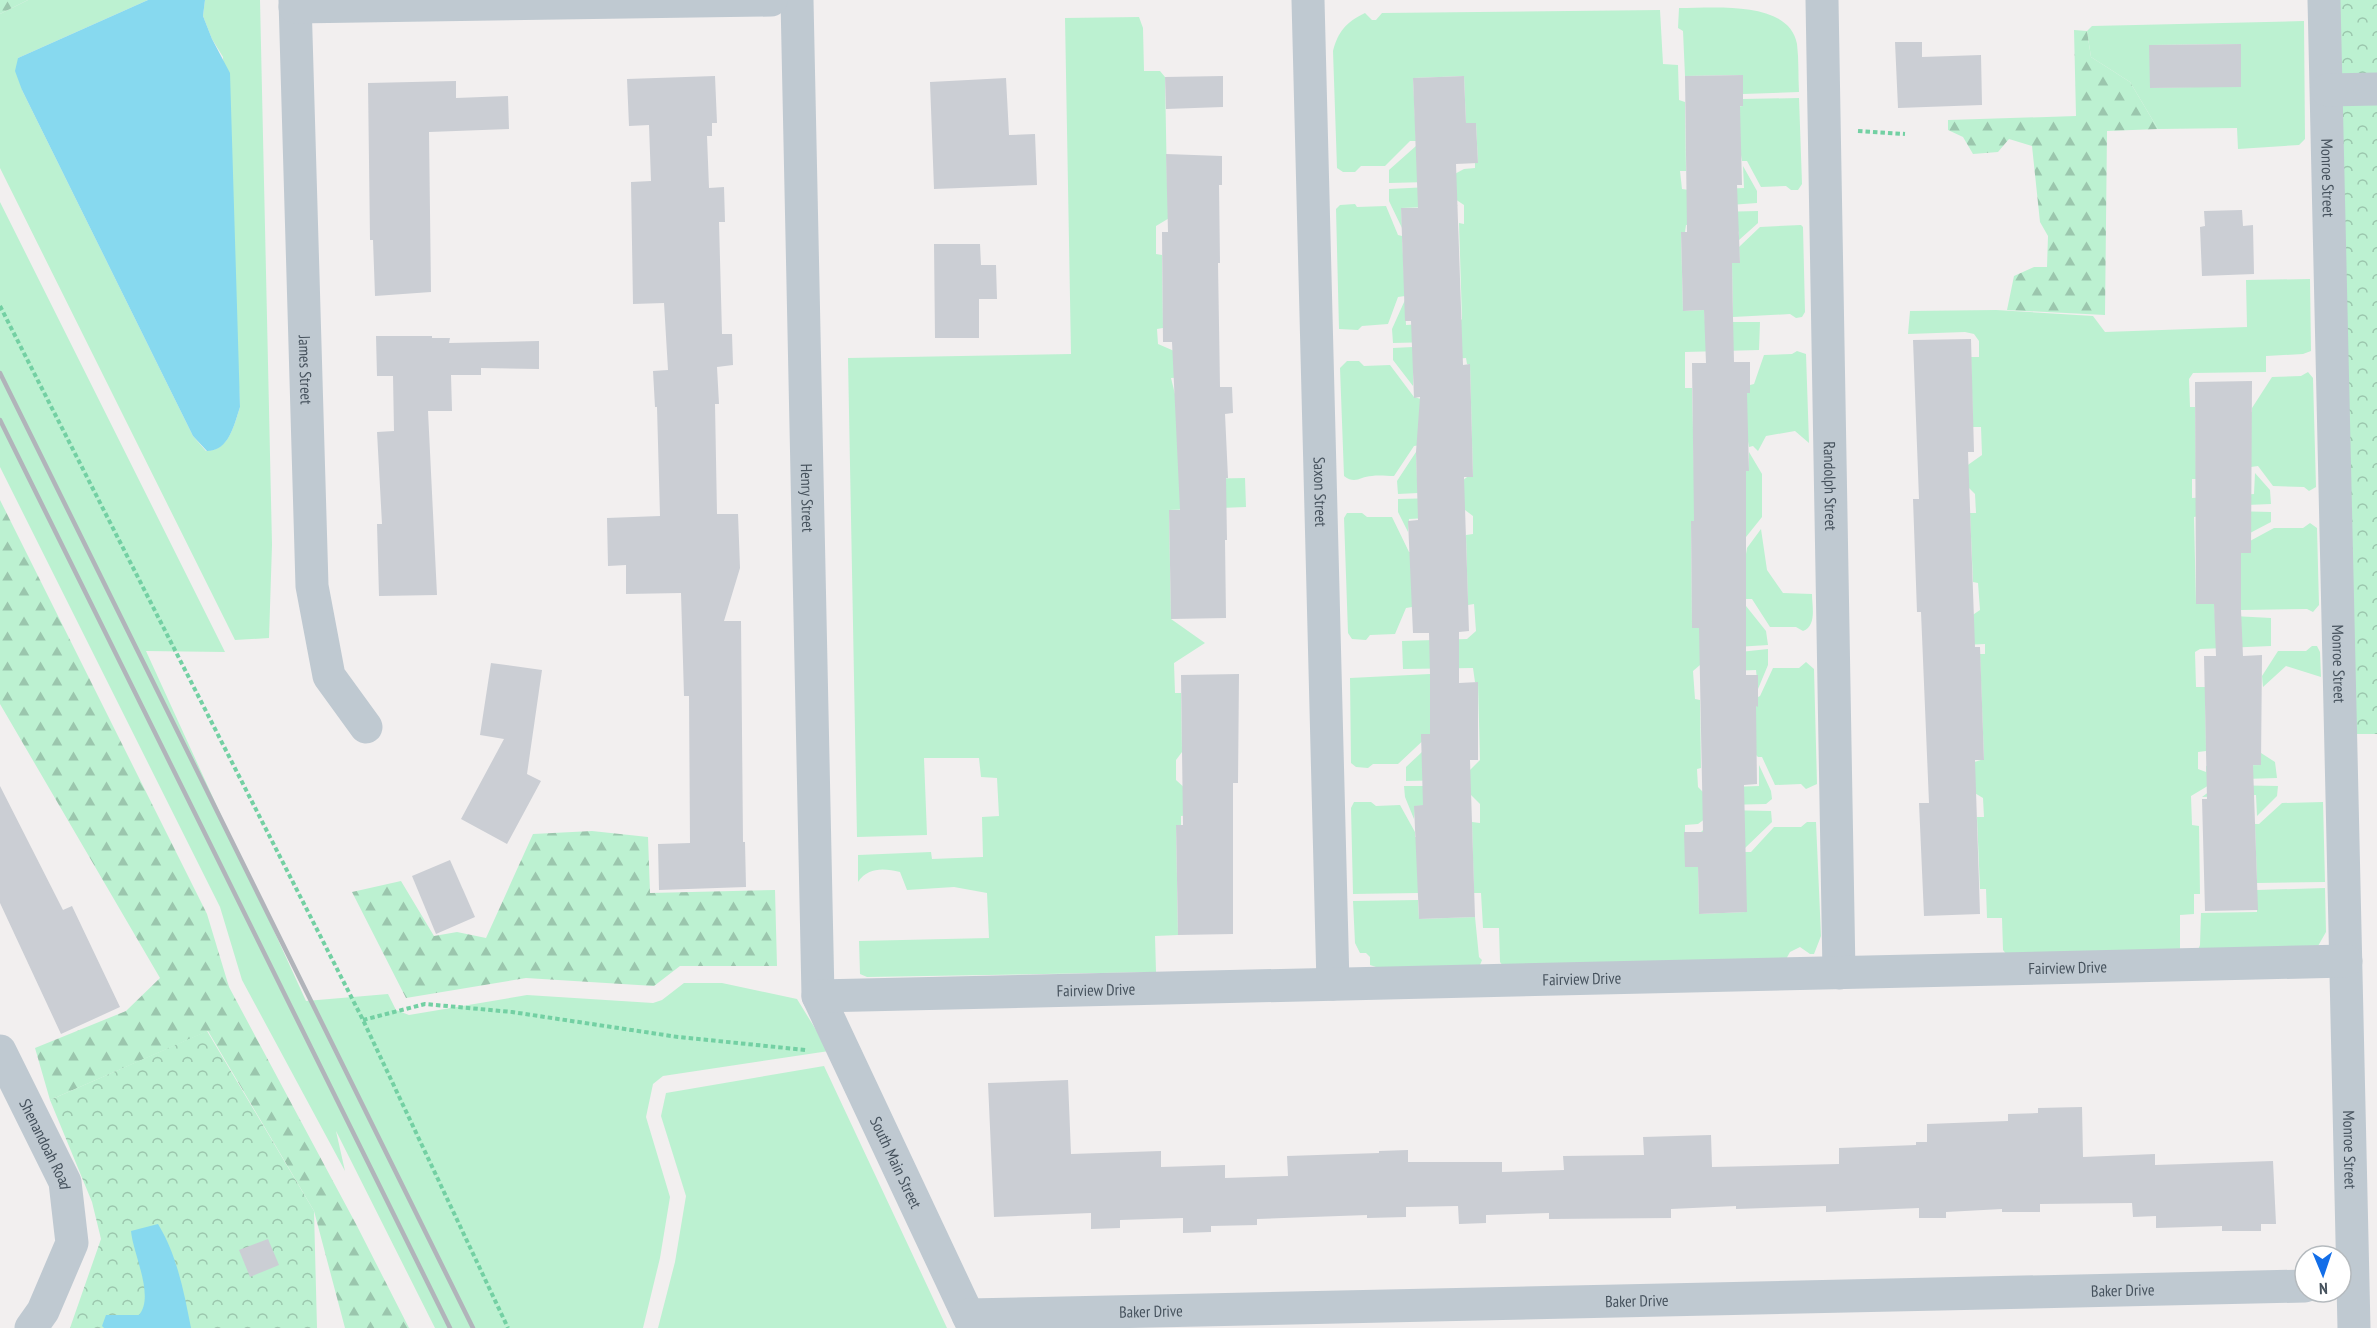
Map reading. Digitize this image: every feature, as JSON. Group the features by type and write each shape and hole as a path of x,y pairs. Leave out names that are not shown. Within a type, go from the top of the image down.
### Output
{"street":[{"path":"295,4 771,0"},
{"name":"Henry Street","path":"797,0 818,996"},
{"name":"Saxon Street","path":"1308,0 1333,984"},
{"name":"Randolph Street","path":"1822,0 1839,973"},
{"name":"Monroe Street","path":"2324,0 2346,961 2365,1247 2353,1272"},
{"name":"James Street","path":"295,4 312,586 329,675 366,727"},
{"path":"2327,90 2377,89"},
{"name":"Fairview Drive","path":"818,996 2346,961"},
{"name":"South Main Street","path":"818,996 971,1322"},
{"name":"Shenandoah Road","path":"0,1051 65,1182 72,1243 43,1311 31,1328"},
{"name":"Baker Drive","path":"971,1322 2293,1286"},
{"name":"Monroe Street","path":"2350,1304 2354,1328"}],"path":[{"path":"1825,130 1905,134"},
{"path":"0,306 363,1020 508,1328"},
{"path":"363,1020 425,1004 512,1012 678,1037 783,1049 843,1048"}],"green space":[{"path":"0,0 28,0 0,14"},
{"path":"28,0 148,0 18,58 22,90 193,436 206,451 214,450 225,442 233,429 240,407 223,57 212,39 203,16 205,0 260,0 272,545 269,638 235,640 0,168 0,14"},
{"path":"2324,0 2377,0 2377,734 2340,734"},
{"path":"1679,8 1749,10 1766,13 1780,20 1791,30 1797,44 1799,92 1743,94 1742,75 1685,76 1683,31 1678,28"},
{"path":"1660,10 1663,64 1678,65 1679,100 1685,102 1686,171 1680,171 1682,189 1689,190 1697,224 1686,225 1685,232 1681,233 1683,311 1704,310 1705,322 1760,322 1759,350 1685,352 1685,388 1692,388 1694,472 1749,471 1749,452 1762,474 1762,517 1746,537 1746,521 1691,521 1692,628 1746,628 1746,606 1766,631 1768,645 1720,648 1693,671 1695,699 1700,700 1701,768 1697,769 1698,787 1703,792 1704,788 1759,786 1759,765 1771,791 1772,799 1766,804 1724,805 1698,824 1685,825 1685,867 1698,867 1699,914 1746,912 1745,852 1751,852 1774,827 1801,827 1807,822 1816,822 1821,936 1814,954 1800,947 1790,952 1785,961 1503,966 1500,962 1499,928 1483,928 1481,893 1474,893 1472,822 1480,823 1480,804 1458,782 1480,760 1478,683 1475,682 1473,668 1403,669 1402,641 1467,639 1476,631 1474,604 1468,605 1466,535 1473,534 1473,516 1445,495 1467,477 1473,477 1470,365 1467,364 1466,358 1454,359 1440,343 1462,319 1459,223 1464,224 1464,205 1434,185 1464,169 1475,168 1475,163 1478,163 1476,123 1466,123 1464,76 1413,78 1416,141 1410,141 1385,166 1361,166 1355,172 1343,172 1337,168 1333,51 1337,38 1344,28 1365,13 1372,20 1376,20 1382,13"},
{"path":"1139,17 1143,28 1144,71 1160,71 1165,77 1167,186 1186,208 1156,226 1156,254 1162,255 1163,328 1157,329 1158,344 1202,363 1189,377 1171,378 1196,479 1245,478 1246,507 1169,510 1171,619 1205,643 1174,663 1175,693 1181,693 1182,752 1176,760 1176,780 1199,801 1191,815 1181,816 1181,825 1176,825 1178,935 1155,936 1156,972 867,977 860,974 859,941 989,938 987,893 954,887 907,890 900,872 888,870 871,871 858,882 858,855 931,852 932,859 983,857 982,817 999,816 997,778 981,777 979,758 924,758 927,835 857,837 848,358 1071,354 1065,18"},
{"path":"2304,21 2305,139 2299,145 2238,149 2237,128 2158,129 2130,82 2091,57 2087,31 2092,26","holes":["2240,44 2241,86 2150,88 2150,45"]},
{"path":"2074,30 2087,31 2091,57 2130,82 2158,129 2107,131 2105,315 2007,310 2014,276 2034,267 2047,267 2048,236 2040,222 2032,146 2009,139 1998,152 1973,154 1963,137 1948,130 1948,120 2076,116"},
{"path":"1799,98 1802,184 1798,190 1791,190 1786,186 1761,187 1747,161 1742,161 1733,107 1743,106 1743,99"},
{"path":"1416,146 1428,182 1389,183 1389,170"},
{"path":"1743,166 1757,191 1757,203 1716,206 1694,190 1744,188"},
{"path":"1429,187 1458,206 1401,208 1402,228 1389,201 1389,189"},
{"path":"0,202 225,652 146,651 306,1001 388,994 396,1010 409,1015 527,995 653,1003 662,1000 684,983 722,983 797,999 829,1051 663,1076 653,1084 646,1117 670,1197 660,1258 643,1328 435,1328 336,1131 345,1171 242,980 220,907 0,467"},
{"path":"1355,204 1357,207 1386,206 1398,235 1402,236 1405,296 1398,297 1388,324 1362,326 1358,330 1339,329 1336,209 1340,205"},
{"path":"1758,211 1758,223 1739,240 1739,232 1716,212"},
{"path":"1801,225 1803,227 1805,312 1802,317 1796,318 1790,314 1733,317 1732,263 1740,263 1739,247 1760,227"},
{"path":"2310,279 2311,351 2303,354 2266,356 2266,372 2193,373 2189,379 2190,407 2195,407 2196,479 2192,479 2192,498 2254,494 2255,473 2270,490 2271,504 2222,506 2209,514 2194,517 2196,604 2214,604 2215,615 2271,618 2271,646 2200,649 2195,652 2196,687 2205,687 2206,751 2198,752 2198,769 2206,772 2206,766 2261,765 2261,753 2275,762 2277,778 2211,780 2211,784 2191,796 2192,825 2199,826 2200,894 2194,894 2194,914 2180,915 2180,950 2007,955 2003,950 2002,918 1987,918 1986,889 1980,889 1977,817 1984,817 1983,798 1953,780 1968,764 1984,759 1980,654 1985,654 1985,644 1963,645 1949,631 1980,610 1978,583 1973,582 1970,513 1976,513 1975,494 1955,474 1982,455 1981,427 1973,427 1971,357 1979,357 1979,341 1974,334 1965,332 1908,334 1910,311 1996,310 2093,316 2105,332 2247,327 2246,280"},
{"path":"1405,300 1406,325 1455,322 1434,342 1393,343 1392,329"},
{"path":"1433,346 1452,365 1413,366 1413,386 1393,360 1393,348"},
{"path":"1797,351 1806,354 1809,443 1795,431 1766,436 1758,451 1753,446 1749,447 1748,441 1741,441 1740,393 1750,393 1750,385 1754,384 1764,355 1792,354"},
{"path":"1347,361 1359,361 1364,366 1390,365 1414,397 1421,399 1421,445 1414,446 1394,476 1368,476 1352,480 1344,476 1340,368"},
{"path":"2308,372 2313,378 2316,487 2309,491 2304,487 2273,486 2258,466 2251,467 2243,413 2252,412 2252,408 2272,377 2301,376"},
{"path":"1416,452 1417,479 1438,492 1398,494 1397,481"},
{"path":"1438,498 1464,516 1409,519 1408,532 1398,512 1398,499"},
{"path":"0,500 207,914 229,987 409,1328 345,1328 314,1211 208,1031 50,1100 35,1048 126,1011 160,978 0,704"},
{"path":"2231,511 2271,512 2271,522 2250,533"},
{"path":"1347,513 1362,513 1367,517 1392,517 1409,552 1417,552 1412,607 1406,608 1395,634 1370,635 1366,640 1352,639 1348,633 1344,518"},
{"path":"2310,523 2317,528 2319,605 2313,612 2307,609 2241,610 2241,553 2250,553 2250,541 2274,528 2303,528"},
{"path":"1761,529 1767,570 1783,593 1812,594 1812,620 1803,631 1796,627 1770,627 1752,599 1746,599 1737,554 1746,554 1747,548"},
{"path":"2312,646 2317,646 2320,652 2321,677 2286,666 2263,687 2262,676 2278,651 2306,651"},
{"path":"1768,649 1768,665 1758,689 1756,670 1701,672 1721,654"},
{"path":"1806,662 1814,669 1817,784 1806,789 1801,784 1775,785 1762,757 1756,755 1748,706 1758,706 1758,697 1773,668 1799,668"},
{"path":"1430,674 1430,734 1398,764 1373,764 1368,768 1356,767 1351,763 1350,678"},
{"path":"1422,752 1453,780 1406,781 1406,767"},
{"path":"2218,785 2278,786 2277,796 2257,816 2256,795 2202,797"},
{"path":"1404,786 1452,786 1471,804 1415,806 1414,819 1405,797"},
{"path":"1354,802 1371,802 1376,806 1400,805 1415,832 1415,837 1423,837 1418,893 1353,894 1351,808"},
{"path":"2323,802 2325,882 2257,883 2255,824 2259,824 2282,803"},
{"path":"1724,810 1771,811 1772,822 1745,848 1744,831 1701,832"},
{"path":"592,831 648,837 650,893 775,890 777,966 680,966 654,986 526,978 406,998 352,892 401,881 434,936 457,932 486,938 533,834"},
{"path":"2325,888 2326,932 2318,946 2198,950 2201,913 2257,912 2257,890"},
{"path":"1418,900 1419,919 1475,917 1479,957 1482,960 1480,965 1382,969 1370,965 1370,957 1366,953 1360,953 1355,943 1353,901"},
{"path":"207,1031 314,1211 317,1328 70,1328 101,1239 92,1202 50,1100"},
{"path":"824,1066 947,1328 658,1328 675,1262 686,1196 661,1116 666,1093"}],"water":[{"path":"148,0 205,0 203,16 230,73 240,407 226,442 221,447 207,451 193,436 22,90 15,71 18,58"},
{"path":"158,1224 175,1261 191,1328 104,1328 102,1326 106,1315 139,1315 145,1297 144,1286 131,1231"}],"building":[{"path":"1895,42 1922,42 1922,57 1981,55 1982,105 1898,108"},
{"path":"2241,44 2241,87 2150,88 2149,45"},
{"path":"1743,75 1743,106 1740,106 1742,185 1737,185 1740,263 1732,263 1733,317 1734,362 1750,362 1750,393 1747,393 1749,471 1746,471 1746,675 1758,675 1757,784 1744,785 1747,912 1699,914 1698,867 1685,867 1684,832 1703,832 1699,628 1692,628 1691,521 1694,521 1692,363 1706,363 1704,310 1683,311 1681,232 1687,232 1685,76"},
{"path":"715,76 717,123 712,123 712,136 707,136 709,188 724,187 725,222 719,222 722,334 732,334 733,365 717,367 719,404 715,404 717,514 738,514 740,568 724,621 741,621 743,842 745,842 746,887 659,890 658,844 690,843 689,696 684,696 681,593 626,594 626,565 608,566 607,518 660,516 657,407 655,407 653,371 668,370 664,303 633,304 631,182 651,181 649,125 629,126 627,79"},
{"path":"1223,76 1223,107 1166,109 1165,77"},
{"path":"1464,76 1466,123 1476,123 1478,163 1456,164 1463,365 1470,364 1473,477 1464,477 1469,631 1459,632 1459,683 1478,682 1478,760 1470,760 1475,917 1419,919 1414,806 1423,805 1421,734 1430,734 1429,633 1413,633 1408,521 1418,520 1416,452 1420,397 1414,398 1411,321 1405,321 1401,208 1418,208 1413,78"},
{"path":"1006,78 1009,135 1035,134 1037,185 934,189 930,82"},
{"path":"456,81 456,98 508,96 509,129 429,132 431,292 375,296 373,240 370,240 368,83"},
{"path":"1166,154 1222,156 1222,185 1219,185 1220,263 1218,263 1220,387 1232,387 1233,413 1225,414 1228,478 1226,478 1227,540 1225,540 1226,618 1171,619 1169,510 1180,510 1172,342 1163,342 1162,232 1168,232"},
{"path":"2242,210 2243,226 2253,225 2254,274 2202,276 2200,227 2205,226 2204,211"},
{"path":"934,244 980,244 981,265 996,265 997,299 979,299 979,338 935,338"},
{"path":"376,336 432,336 432,338 450,338 449,343 539,341 539,369 481,368 481,375 451,375 452,411 428,411 437,595 379,596 377,524 382,524 377,432 394,431 393,376 377,376"},
{"path":"1971,339 1974,452 1968,452 1975,647 1980,647 1984,760 1975,760 1980,914 1924,916 1919,803 1929,803 1921,612 1917,612 1913,499 1919,499 1913,340"},
{"path":"2252,381 2251,553 2241,553 2241,610 2243,656 2262,655 2261,765 2253,765 2258,910 2205,911 2202,799 2207,799 2204,656 2216,656 2214,604 2196,604 2195,382"},
{"path":"491,663 542,670 527,774 541,781 507,844 461,819 504,739 480,735"},
{"path":"1239,674 1238,783 1233,783 1233,934 1178,935 1176,825 1183,825 1181,675"},
{"path":"0,786 63,910 72,906 120,1007 61,1034 0,903"},
{"path":"450,860 475,917 436,934 412,876"},
{"path":"1068,1080 1071,1154 1161,1151 1161,1167 1225,1165 1225,1178 1288,1176 1287,1156 1408,1150 1408,1162 1502,1162 1502,1172 1564,1170 1563,1156 1644,1155 1643,1137 1711,1135 1712,1167 1839,1164 1839,1148 1916,1145 1916,1142 1927,1142 1927,1124 2008,1121 2008,1114 2038,1113 2038,1108 2082,1107 2083,1157 2155,1154 2155,1165 2273,1161 2276,1224 2261,1224 2261,1231 2222,1231 2222,1226 2156,1228 2156,1216 2133,1217 2132,1203 2040,1204 2040,1212 2002,1212 2002,1209 1946,1212 1946,1218 1919,1218 1919,1208 1826,1212 1826,1206 1736,1209 1736,1206 1671,1209 1671,1218 1549,1219 1549,1213 1486,1215 1486,1223 1459,1224 1458,1206 1406,1207 1406,1217 1367,1218 1367,1215 1257,1219 1257,1225 1211,1226 1211,1232 1183,1233 1183,1218 1120,1220 1120,1228 1091,1229 1091,1213 994,1217 988,1083"},
{"path":"268,1239 279,1265 250,1277 239,1250"}],"railway":[{"path":"0,373 473,1328"},
{"path":"0,420 450,1328"}]}
